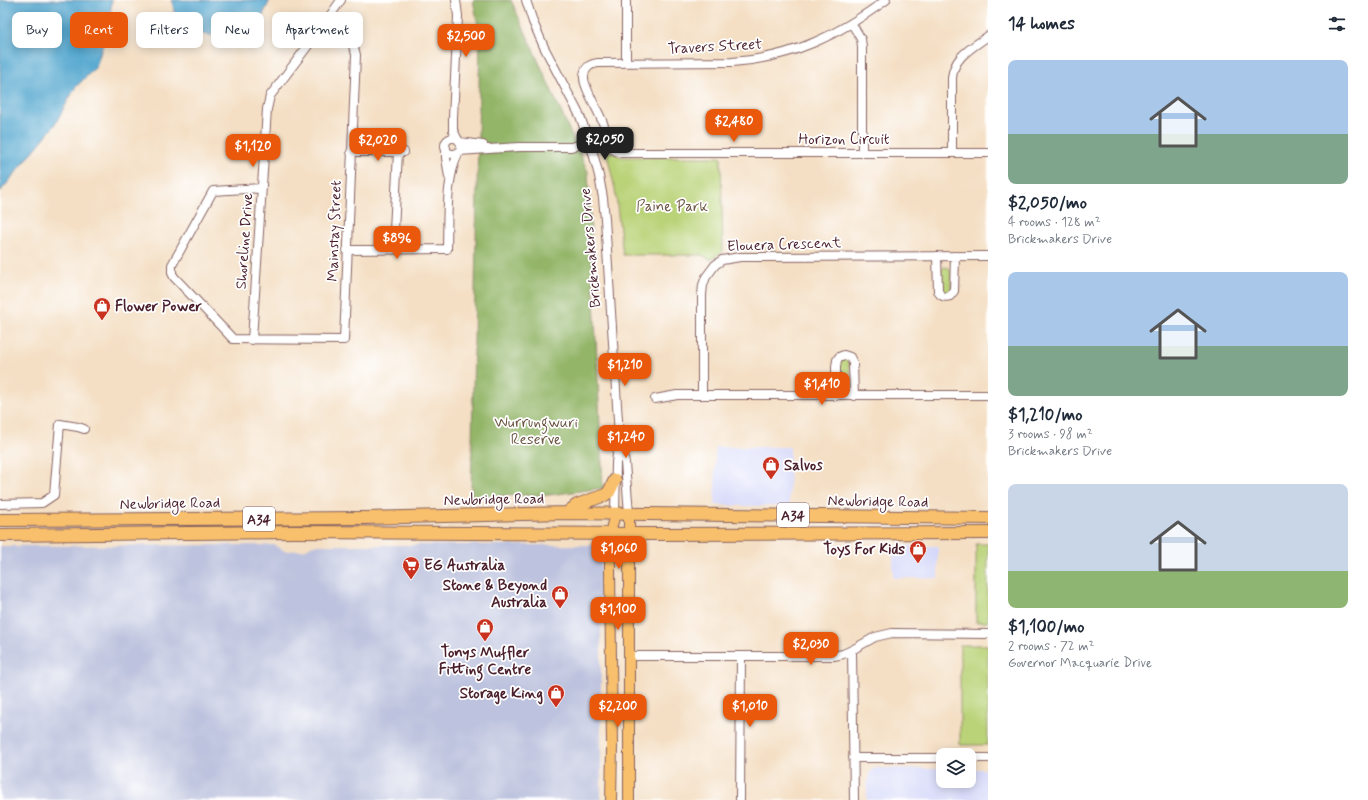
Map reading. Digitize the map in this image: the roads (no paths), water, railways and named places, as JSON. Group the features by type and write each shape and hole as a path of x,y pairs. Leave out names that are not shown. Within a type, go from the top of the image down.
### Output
{"highway":[{"path":"567,513 577,504 605,495 609,492 615,480"},
{"name":"Newbridge Road","path":"0,520 364,518 567,513 988,518"},
{"name":"Newbridge Road","path":"0,535 293,532 988,533"}],"main road":[{"name":"Brickmakers Drive","path":"629,513 629,800"},
{"path":"611,800 610,533 615,514"}],"street":[{"name":"Shoreline Drive","path":"333,12 341,0"},
{"path":"347,250 447,249 450,181 454,163 461,146 460,141 453,130 458,16 456,0"},
{"name":"Brickmakers Drive","path":"526,0 533,22 544,47 580,116 590,142 603,198 618,436 615,480 615,514"},
{"path":"626,0 626,63"},
{"name":"Travers Street","path":"626,63 714,63 748,61 780,55 814,44 852,24 886,0"},
{"path":"852,24 861,38 862,47 862,153"},
{"path":"952,153 952,78 954,66 962,56 988,36"},
{"name":"Shoreline Drive","path":"252,340 267,109 270,96 306,48"},
{"name":"Mainstay Street","path":"252,340 344,340 356,55 354,48"},
{"name":"Horizon Circuit","path":"626,63 594,64 587,68 584,75 586,86 598,111 609,142 614,150 618,152 988,153"},
{"path":"450,181 446,158 448,132 453,118"},
{"path":"447,144 453,138 460,141 520,147 550,148 572,147 590,142"},
{"path":"447,144 450,153 455,154 460,151 520,147"},
{"path":"351,152 401,152 393,250"},
{"path":"252,340 233,339 176,281 172,265 213,192 262,188"},
{"path":"937,256 938,291 940,295 945,297 950,296 954,291 955,256"},
{"name":"Elouera Crescent","path":"702,395 703,285 710,271 722,260 740,257 988,256"},
{"path":"836,396 836,364 839,358 844,356 850,357 853,363 854,396"},
{"path":"655,399 677,395 988,395"},
{"path":"0,504 42,502 54,495 60,424 84,429"},
{"name":"Brickmakers Drive","path":"618,436 626,463 629,513"},
{"path":"629,656 834,656 852,650 875,637 892,633 988,634"},
{"path":"852,650 854,800"},
{"path":"740,800 741,656"},
{"path":"853,758 936,758"},
{"path":"976,758 988,758"}],"water":[{"path":"0,0 112,0 111,12 70,12 70,48 102,48 96,67 75,88 54,126 0,192"},
{"path":"172,0 270,0 264,13 211,12 211,35 203,34 203,12 174,12"}],"place":[{"name":"Flower Power","path":"102,321"},
{"name":"Salvos","path":"771,480"},
{"name":"Toys For Kids","path":"918,564"},
{"name":"EG Australia","path":"411,580"},
{"name":"Stone & Beyond Australia","path":"560,609"},
{"name":"Tonys Muffler Fitting Centre","path":"485,642"},
{"name":"Storage King","path":"556,708"}],"park label":[{"name":"Paine Park","path":"672,206"},
{"name":"Wurrungwuri Reserve","path":"536,430"}]}
